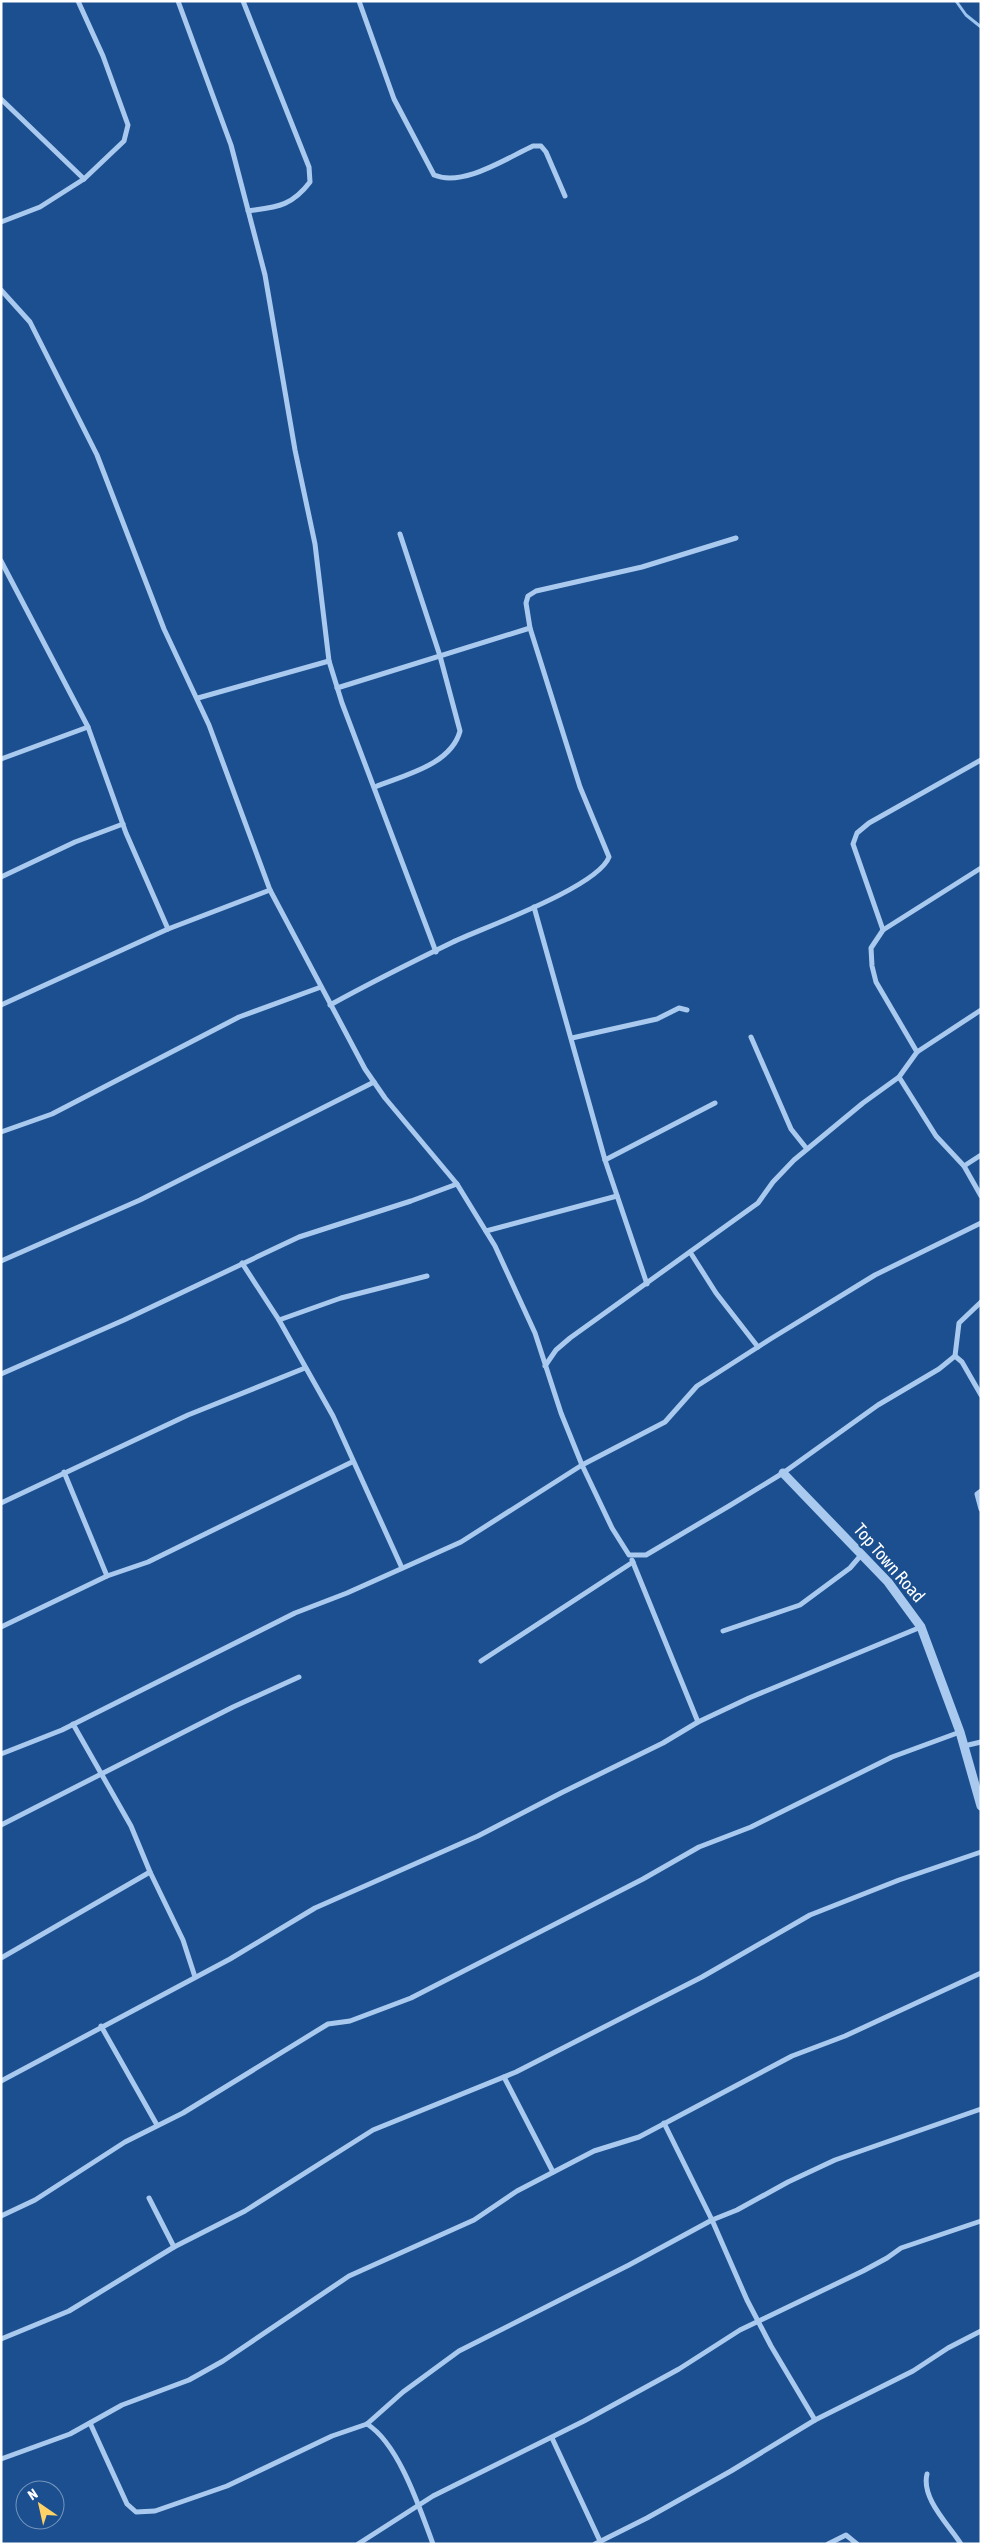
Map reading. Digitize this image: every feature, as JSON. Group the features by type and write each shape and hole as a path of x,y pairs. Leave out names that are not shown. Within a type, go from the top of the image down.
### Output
{"street":[{"path":"1,222 40,207 84,179 124,141 128,125 103,56 78,1"},
{"path":"178,1 231,145 277,336 295,450 315,544 329,661 337,688 436,952"},
{"path":"243,1 309,167 310,182 291,202 280,206 248,211"},
{"path":"359,1 394,99 434,175 445,180 462,178 533,146 541,146 546,152 565,196"},
{"path":"1,99 84,179"},
{"path":"1,290 30,322 82,422 110,484 164,629 198,698 235,791 270,890 330,1005 374,1082 457,1184 486,1230 535,1333 561,1413 582,1465 612,1528 633,1562 698,1722"},
{"path":"375,787 420,769 448,753 457,742 460,731 458,716 440,656 400,534"},
{"path":"330,1005 436,952 534,907 598,873 606,866 609,857 580,787 530,628 526,603 528,596 536,591 642,567 736,538"},
{"path":"1,561 88,727 123,824 168,929"},
{"path":"337,688 530,628"},
{"path":"198,698 329,661"},
{"path":"1,759 88,727"},
{"path":"883,930 853,844 857,833 869,823 981,760"},
{"path":"1,877 75,842 123,824"},
{"path":"917,1052 876,982 872,966 871,948 883,930 981,868"},
{"path":"1,1005 168,929 270,890"},
{"path":"534,907 605,1160 647,1284"},
{"path":"1,1132 68,1106 238,1017 321,987"},
{"path":"572,1038 657,1019 679,1008 687,1010"},
{"path":"545,1366 556,1350 570,1338 758,1203 773,1182 807,1149 863,1103 900,1077 917,1052 981,1010"},
{"path":"751,1037 791,1129 807,1149"},
{"path":"900,1077 936,1136 964,1166 981,1196"},
{"path":"1,1261 140,1200 374,1082"},
{"path":"605,1160 715,1103"},
{"path":"964,1166 981,1155"},
{"path":"1,1374 124,1320 299,1237 457,1184"},
{"path":"486,1230 617,1196"},
{"path":"1,1754 36,1742 278,1621 461,1542 582,1465 665,1422 697,1386 875,1275 981,1223"},
{"path":"690,1252 716,1293 758,1347"},
{"path":"242,1263 279,1320 333,1416 352,1462 367,1488 402,1568"},
{"path":"279,1320 341,1298 427,1276"},
{"path":"629,1555 646,1555 668,1543 783,1473 878,1405 939,1369 955,1356 960,1323 981,1302"},
{"path":"955,1356 962,1362 981,1394"},
{"path":"1,1503 188,1415 305,1368"},
{"path":"1,1627 107,1576 148,1562 352,1462"},
{"path":"64,1472 107,1576"},
{"name":"Top Town Road","path":"783,1473 888,1582 921,1627 960,1732 981,1806"},
{"path":"981,1491 977,1494 981,1509"},
{"path":"724,1631 800,1605 850,1568 862,1554"},
{"path":"481,1661 633,1562"},
{"path":"1,2081 250,1947 315,1908 478,1836 662,1743 698,1722 802,1675 921,1627"},
{"path":"1,1825 234,1707 300,1677"},
{"path":"73,1724 131,1826 150,1872 183,1940 195,1976"},
{"path":"1,2216 35,2200 125,2142 214,2095 328,2024 350,2021 411,1998 643,1880 699,1847 751,1827 892,1757 960,1732"},
{"path":"964,1746 981,1742"},
{"path":"1,2339 69,2311 174,2247 245,2211 374,2130 504,2077 702,1977 810,1915 899,1880 981,1852"},
{"path":"1,1958 150,1872"},
{"path":"1,2459 70,2434 122,2406 189,2380 223,2361 349,2276 474,2220 516,2192 594,2151 639,2136 792,2056 845,2036 981,1972"},
{"path":"101,2026 156,2125"},
{"path":"504,2077 553,2172"},
{"path":"90,2422 127,2504 136,2512 155,2511 227,2486 332,2436 367,2424 403,2392 459,2351 712,2220 737,2210 788,2182 835,2160 981,2109"},
{"path":"664,2123 760,2322 815,2420"},
{"path":"148,2198 174,2247"},
{"path":"358,2544 418,2505 460,2481 552,2438 678,2369 740,2330 871,2267 900,2248 981,2221"},
{"path":"552,2438 597,2542 647,2518 753,2458 815,2420 913,2372 960,2341 981,2331"},
{"path":"367,2424 377,2430 388,2443 418,2505 433,2544"},
{"path":"927,2474 925,2484 929,2496 962,2544"},
{"path":"828,2544 846,2535 857,2544"}],"waterway":[{"path":"956,1 966,15 981,27"}]}
